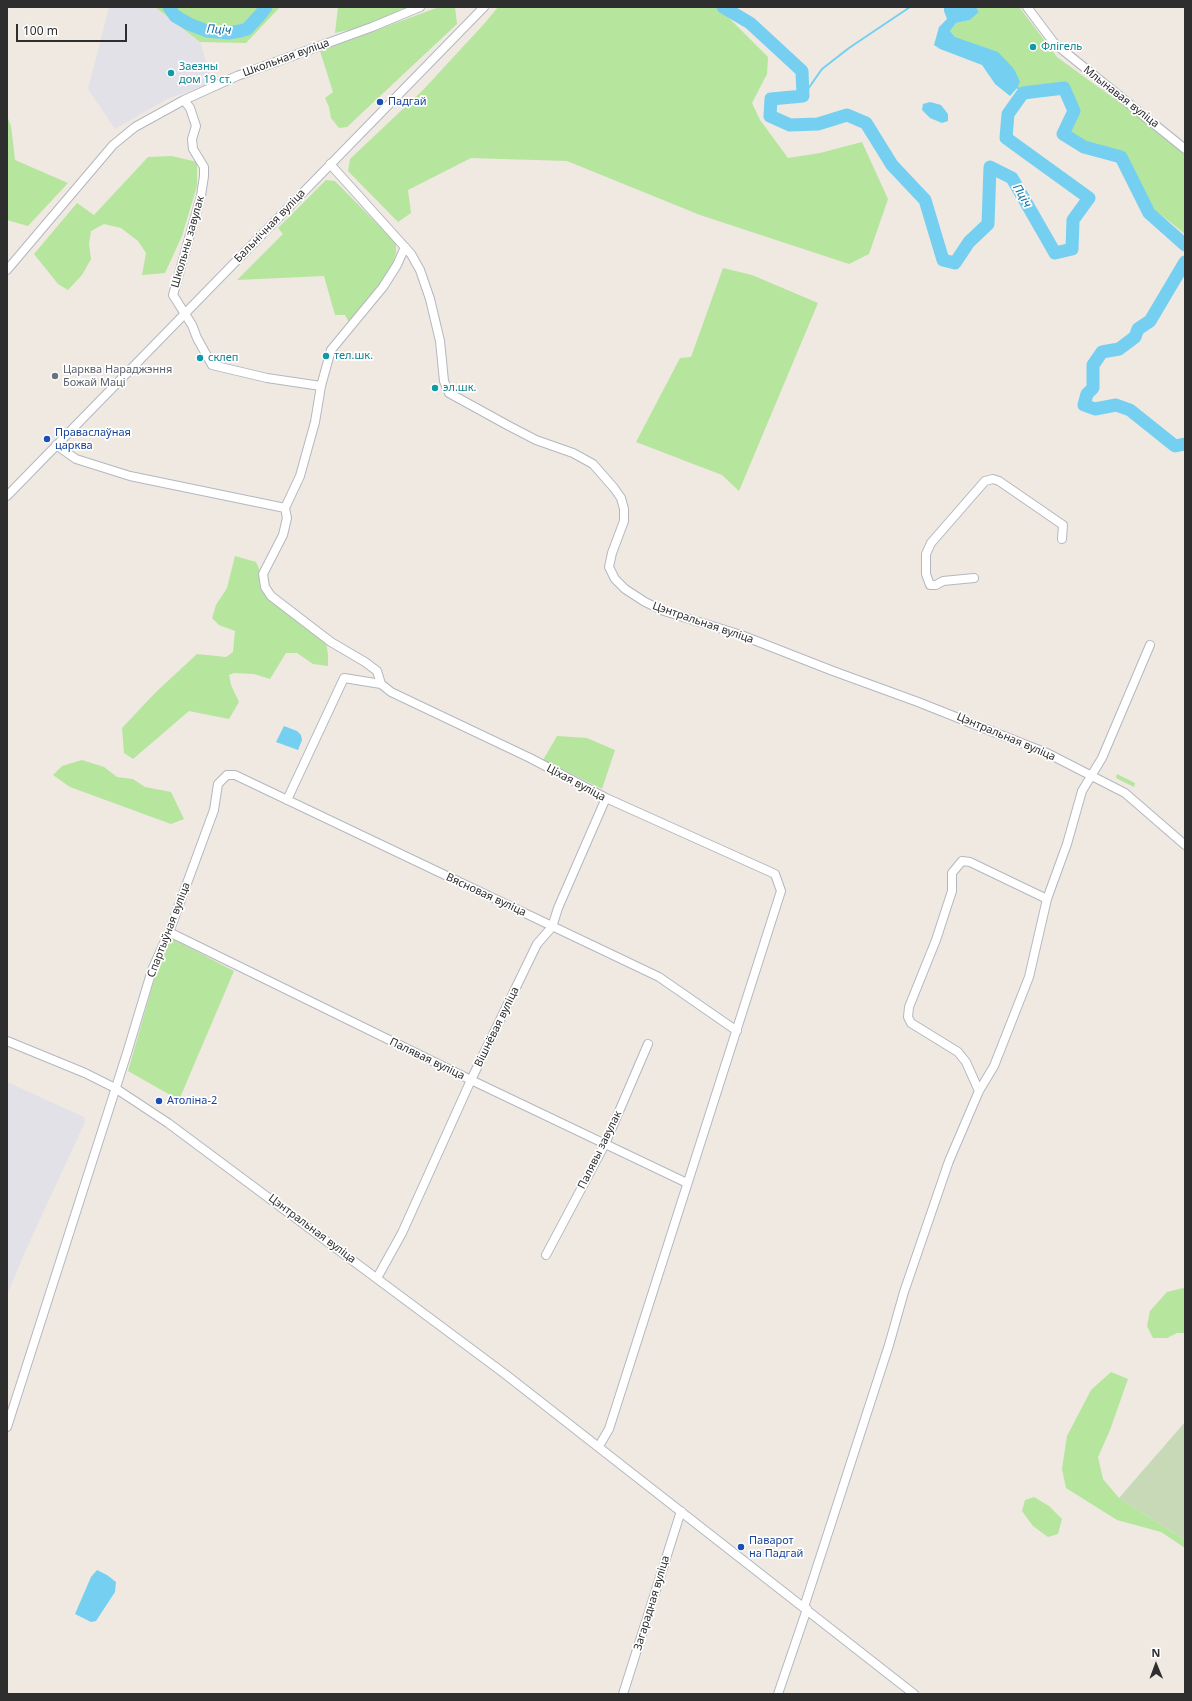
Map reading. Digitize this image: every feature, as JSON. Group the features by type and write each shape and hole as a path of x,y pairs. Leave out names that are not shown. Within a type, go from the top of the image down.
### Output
{"street":[{"name":"Школьная вуліца","path":"7,270 113,145 134,127 184,100 237,76 372,27 420,7"},
{"name":"Бальнічная вуліца","path":"7,496 484,7"},
{"name":"Млынавая вуліца","path":"1027,7 1054,44 1185,149"},
{"name":"Школьны завулак","path":"184,100 190,108 196,126 192,138 193,149 204,167 201,196 173,294 185,313 212,365 274,379 321,386"},
{"path":"330,164 405,247 383,287 331,350 321,386 315,422 300,476 285,508 287,518 283,535 263,574 265,587 271,596 331,642 365,662 376,671 381,684"},
{"name":"Цэнтральная вуліца","path":"405,247 411,254 420,270 430,298 440,341 444,381 449,393 536,440 573,453 593,464 608,479 621,498 624,509 624,521 608,567 615,579 632,594 664,612 741,635 1049,754 1125,793 1185,845"},
{"path":"56,445 76,459 130,476 285,508"},
{"path":"974,578 943,581 936,585 930,585 926,574 926,554 931,543 985,481 993,479 999,481 1060,523 1063,526 1062,539"},
{"path":"778,1694 889,1345 904,1292 949,1161 979,1091 994,1066 1029,977 1046,899 1067,844 1082,791 1102,758 1150,645"},
{"path":"287,800 344,678 381,684"},
{"name":"Ціхая вуліца","path":"381,684 391,692 530,758 606,798 775,874 781,891 737,1031"},
{"name":"Вясновая вуліца","path":"227,775 235,775 659,977 737,1031"},
{"name":"Спартыўная вуліца","path":"7,1427 152,970 169,932 214,810 218,784 227,775"},
{"name":"Вішнёвая вуліца","path":"377,1278 402,1233 471,1080 537,944 552,927 558,908 606,798"},
{"path":"979,1091 966,1062 958,1052 911,1023 908,1016 909,1007 936,940 952,891 952,874 962,862 970,862 1046,899"},
{"name":"Палявая вуліца","path":"169,932 471,1080 687,1183"},
{"path":"599,1446 609,1429 737,1031"},
{"name":"Цэнтральная вуліца","path":"7,1041 85,1073 115,1088 168,1123 377,1278 599,1446 914,1694"},
{"name":"Палявы завулак","path":"546,1255 604,1144 648,1044"},
{"name":"Загарадная вуліца","path":"623,1694 681,1511"}],"shaded area":[{"path":"109,7 155,7 200,42 213,83 167,99 115,129 88,89"},
{"path":"7,1082 84,1117 85,1122 25,1252 7,1295"}],"green space":[{"path":"155,7 280,7 246,43 200,42"},
{"path":"338,7 407,7 366,26 335,33"},
{"path":"439,7 455,7 457,24 347,127 339,128 331,118 329,107 325,98 333,92 320,51"},
{"path":"498,7 714,7 723,12 768,57 767,74 752,103 760,120 788,158 820,153 862,142 888,199 869,254 849,264 700,215 567,161 471,158 408,190 411,213 398,222 348,171 350,159 423,90"},
{"path":"976,7 1020,8 1057,57 1171,140 1185,152 1185,234 1155,210 1122,156 1085,146 1066,133 1077,113 1064,87 1026,91 1018,87 1020,80 955,37 950,31 956,23 970,20 979,12"},
{"path":"7,116 11,126 15,160 68,183 28,226 7,220"},
{"path":"172,156 197,162 197,186 182,236 165,273 142,275 146,253 138,241 121,228 104,224 91,231 89,244 91,259 82,275 68,290 58,284 34,254 77,203 94,215 148,157"},
{"path":"326,180 335,181 396,243 396,253 392,265 382,282 350,324 345,315 335,315 324,276 237,280 283,234 278,228"},
{"path":"723,268 752,275 818,303 739,491 722,475 636,442 680,358 691,357"},
{"path":"235,556 256,562 260,571 259,580 265,593 326,641 328,666 313,664 297,653 286,653 270,679 254,674 234,673 229,675 231,685 239,702 229,719 189,711 133,759 124,753 122,728 156,692 197,654 226,657 233,652 235,631 219,625 212,618 216,605 227,588"},
{"path":"557,736 587,738 615,750 602,789 543,760"},
{"path":"82,760 104,767 117,777 133,779 145,787 171,792 184,819 171,824 70,787 53,775 62,766"},
{"path":"1117,774 1135,783 1134,787 1116,778"},
{"path":"171,938 234,971 179,1100 128,1071 157,970"},
{"path":"1183,1288 1185,1289 1185,1333 1177,1333 1167,1338 1153,1338 1147,1326 1150,1311 1167,1292"},
{"path":"1111,1372 1128,1379 1110,1430 1098,1457 1103,1479 1119,1498 1185,1540 1185,1548 1161,1532 1117,1520 1066,1488 1062,1469 1067,1436 1091,1390"},
{"path":"1185,1422 1185,1540 1119,1498"},
{"path":"1034,1497 1049,1506 1062,1519 1058,1534 1048,1537 1033,1526 1022,1511 1025,1500"}],"water":[{"path":"944,7 976,7 979,12 970,20 956,23 950,31 955,37 998,52 1014,69 1020,81 1018,87 1010,96 995,84 982,65 940,49 934,45 939,27 947,19"},
{"path":"930,102 941,105 948,114 948,121 942,123 930,118 922,110 923,104"},
{"path":"284,726 297,731 301,735 302,740 298,750 276,742"},
{"path":"97,1570 116,1582 115,1592 96,1621 91,1622 75,1614 91,1577"}],"waterway":[{"name":"Пціч","path":"169,7 175,16 189,24 207,31 228,33 247,29 266,7"},
{"name":"Пціч","path":"723,7 750,23 802,71 803,96 771,99 770,116 790,125 818,124 847,115 866,123 892,165 925,200 943,260 955,263 969,242 988,224 990,167 1012,178 1055,253 1072,249 1073,220 1089,198 1006,138 1008,114 1023,93 1064,88 1074,111 1063,134 1084,147 1121,157 1149,213 1185,245"},
{"path":"803,96 822,69 849,48 910,7"},
{"path":"1017,87 1023,93"},
{"name":"Пціч","path":"1185,262 1150,321 1138,329 1135,337 1119,349 1102,352 1093,365 1093,388 1087,394 1084,405 1095,409 1116,405 1130,410 1175,446 1185,444"}],"place":[{"name":"Флігель","path":"1033,47"},
{"name":"Заезны дом 19 ст.","path":"171,73"},
{"name":"Падгай","path":"380,102"},
{"name":"тел.шк.","path":"326,356"},
{"name":"склеп","path":"200,358"},
{"name":"Царква Нараджэння Божай Маці","path":"55,376"},
{"name":"эл.шк.","path":"435,388"},
{"name":"Праваслаўная царква","path":"47,439"},
{"name":"Атоліна-2","path":"159,1101"},
{"name":"Паварот на Падгай","path":"741,1547"}]}
